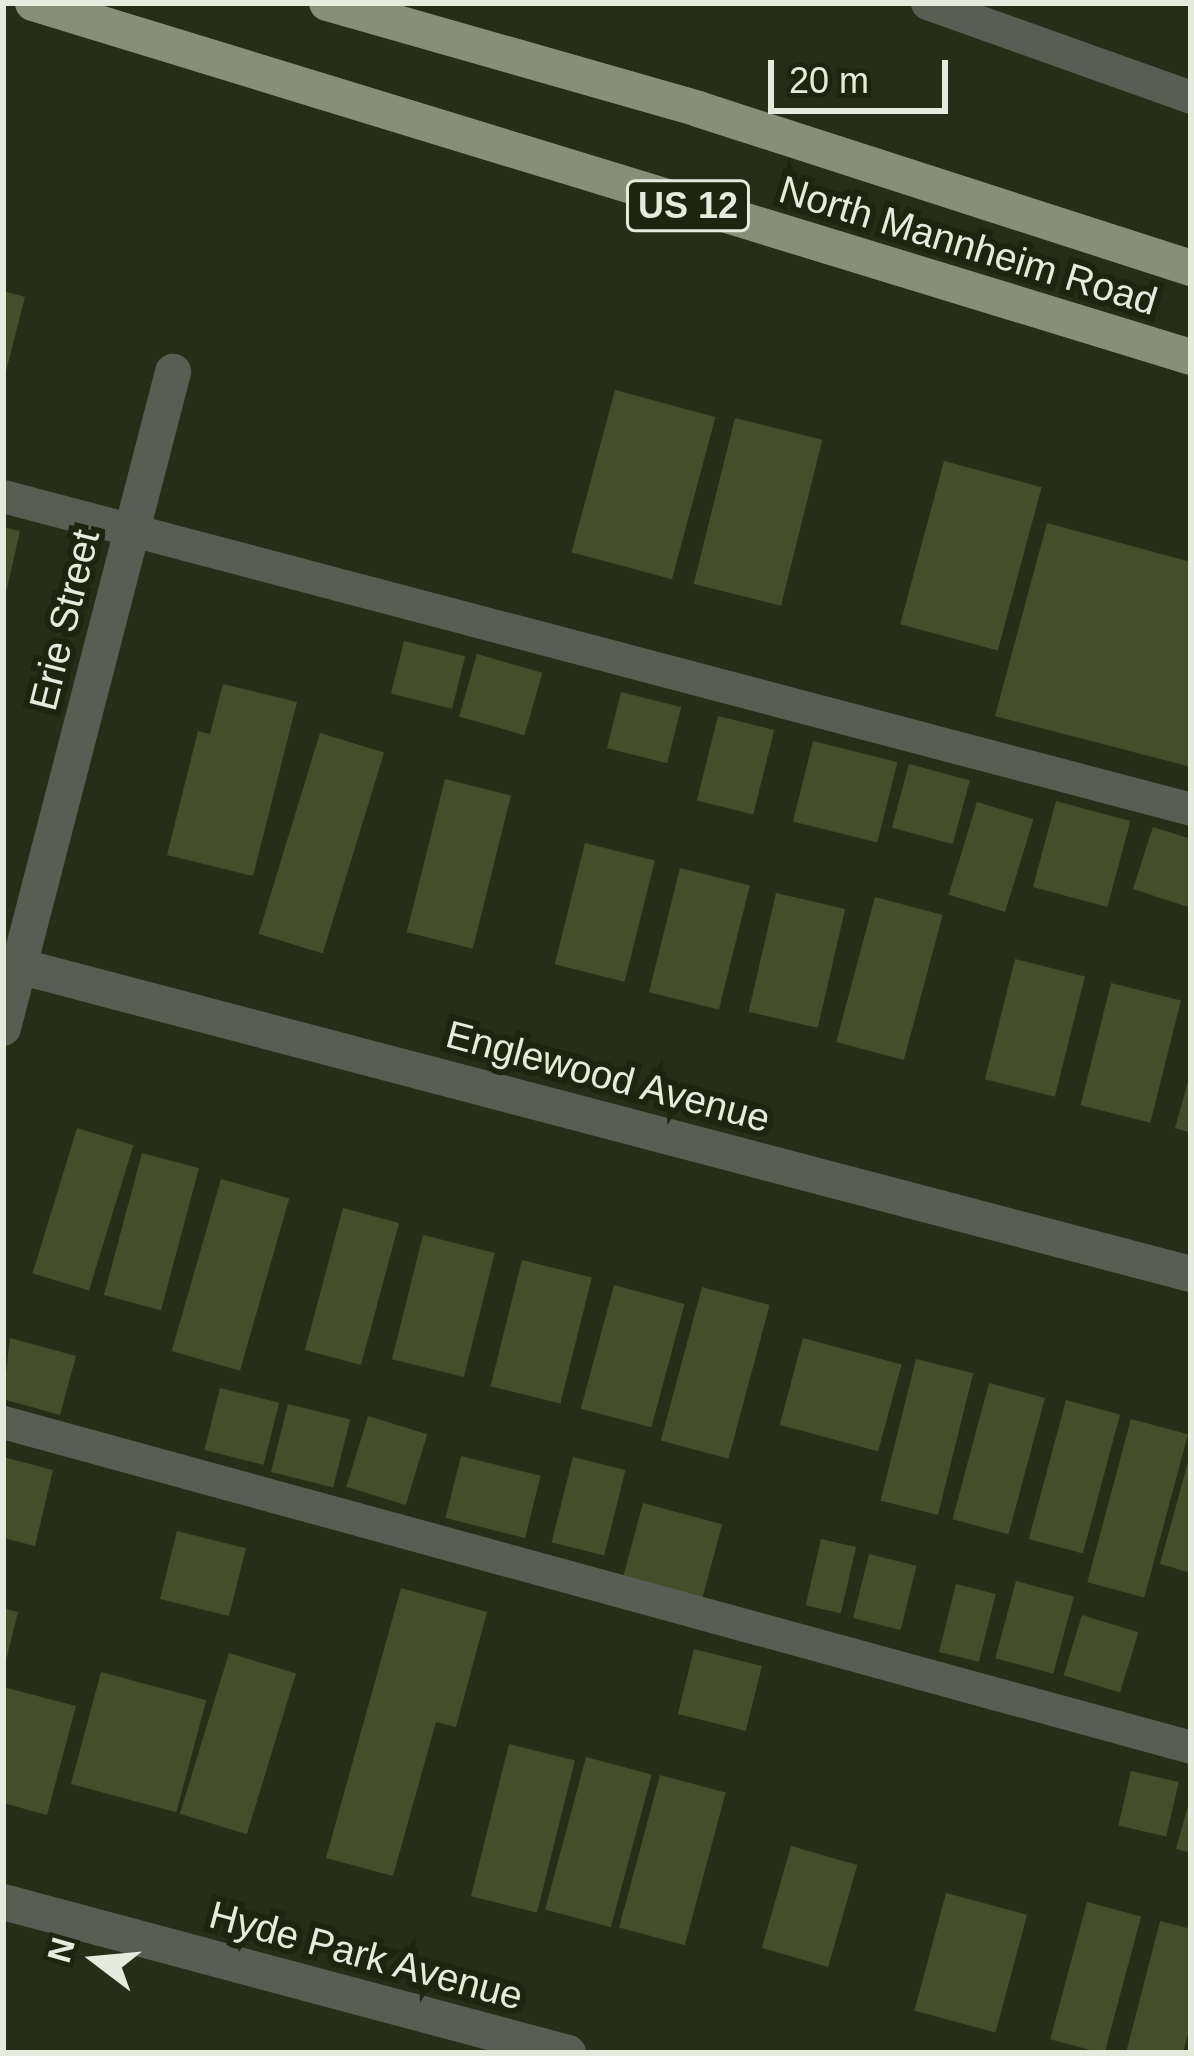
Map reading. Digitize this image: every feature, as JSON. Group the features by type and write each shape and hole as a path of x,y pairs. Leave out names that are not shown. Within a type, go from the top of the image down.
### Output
{"main road":[{"name":"North Mannheim Road","path":"33,3 189,44 1191,357"},
{"name":"North Mannheim Road","path":"327,3 698,109 1191,268"}],"street":[{"name":"Erie Street","path":"3,1028 11,964 173,372"},
{"name":"Englewood Avenue","path":"11,964 1191,1274"},
{"name":"Hyde Park Avenue","path":"3,1902 568,2053"}],"lane":[{"path":"927,3 1191,97"},
{"path":"3,496 1191,809"},
{"path":"3,1422 1191,1747"}],"building":[{"path":"3,291 25,297 5,375 3,375"},
{"path":"615,390 715,417 672,579 572,552"},
{"path":"735,418 822,440 781,606 694,584"},
{"path":"944,461 1042,487 998,650 900,624"},
{"path":"1047,523 1191,562 1191,767 995,716"},
{"path":"3,527 20,531 5,597 3,597"},
{"path":"404,641 465,656 452,709 391,693"},
{"path":"477,654 542,673 524,735 459,716"},
{"path":"223,684 297,702 253,876 167,855 198,731 210,734"},
{"path":"621,692 681,707 667,763 607,748"},
{"path":"718,716 774,730 753,814 697,800"},
{"path":"320,733 384,753 323,953 259,934"},
{"path":"813,741 897,762 877,843 793,822"},
{"path":"909,764 970,780 953,844 892,828"},
{"path":"445,779 511,795 473,949 407,932"},
{"path":"1056,801 1130,821 1107,907 1033,887"},
{"path":"977,802 1033,819 1005,912 949,895"},
{"path":"1153,827 1191,839 1191,908 1133,889"},
{"path":"585,843 655,860 625,982 555,964"},
{"path":"680,868 750,885 719,1010 649,992"},
{"path":"776,893 845,909 818,1028 749,1012"},
{"path":"875,897 943,915 904,1060 836,1042"},
{"path":"1015,959 1085,976 1055,1097 985,1079"},
{"path":"1111,983 1181,1000 1150,1123 1081,1105"},
{"path":"1191,1075 1191,1133 1175,1128"},
{"path":"77,1128 133,1145 89,1291 33,1273"},
{"path":"142,1153 199,1168 161,1310 104,1295"},
{"path":"221,1179 289,1199 240,1371 172,1351"},
{"path":"343,1208 399,1223 361,1365 305,1350"},
{"path":"423,1235 495,1253 464,1377 392,1359"},
{"path":"522,1260 592,1277 560,1404 491,1386"},
{"path":"614,1285 685,1304 651,1428 581,1409"},
{"path":"702,1287 770,1305 728,1459 661,1441"},
{"path":"10,1338 76,1356 60,1415 3,1399"},
{"path":"803,1338 902,1364 878,1451 780,1425"},
{"path":"916,1359 973,1373 938,1515 881,1501"},
{"path":"989,1383 1045,1398 1009,1534 953,1519"},
{"path":"220,1388 279,1403 264,1465 205,1450"},
{"path":"1066,1400 1120,1414 1083,1554 1029,1539"},
{"path":"288,1404 350,1419 333,1487 271,1472"},
{"path":"368,1416 427,1434 406,1505 346,1487"},
{"path":"1131,1419 1188,1434 1144,1598 1087,1582"},
{"path":"1191,1455 1191,1573 1160,1564"},
{"path":"461,1456 541,1476 525,1538 446,1518"},
{"path":"3,1457 53,1470 35,1546 3,1538"},
{"path":"573,1457 625,1470 604,1555 552,1542"},
{"path":"643,1503 722,1524 702,1601 623,1579"},
{"path":"177,1531 246,1548 229,1616 160,1599"},
{"path":"821,1539 856,1547 841,1613 806,1605"},
{"path":"869,1554 917,1566 901,1630 853,1618"},
{"path":"1016,1581 1074,1597 1053,1674 995,1658"},
{"path":"956,1584 996,1594 979,1662 939,1652"},
{"path":"401,1588 487,1612 456,1727 436,1722 393,1876 326,1858"},
{"path":"3,1608 18,1612 5,1664 3,1664"},
{"path":"1082,1615 1138,1632 1120,1692 1064,1675"},
{"path":"694,1649 762,1666 746,1731 678,1714"},
{"path":"229,1653 296,1673 247,1834 180,1814"},
{"path":"101,1672 206,1700 176,1812 71,1784"},
{"path":"3,1687 76,1706 47,1815 3,1803"},
{"path":"509,1744 575,1760 537,1913 471,1896"},
{"path":"586,1757 652,1775 611,1927 545,1910"},
{"path":"1131,1771 1179,1782 1166,1837 1118,1826"},
{"path":"660,1775 726,1793 685,1945 619,1928"},
{"path":"1191,1799 1191,1853 1176,1849"},
{"path":"791,1846 857,1865 828,1967 762,1948"},
{"path":"946,1893 1027,1915 996,2033 914,2011"},
{"path":"1087,1902 1141,1916 1105,2053 1050,2039"},
{"path":"1160,1921 1191,1929 1191,2023 1183,2053 1126,2053"}]}
